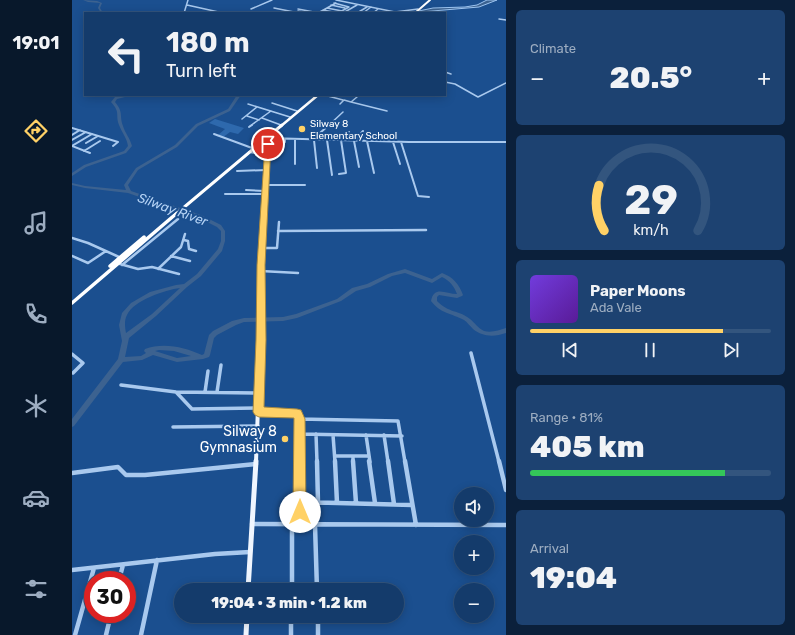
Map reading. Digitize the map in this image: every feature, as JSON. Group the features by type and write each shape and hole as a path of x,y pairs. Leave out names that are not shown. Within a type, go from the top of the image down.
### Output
{"highway":[{"path":"416,11 429,0"},
{"path":"72,300 119,257 316,96"},
{"path":"185,204 250,152 316,96"},
{"path":"72,303 174,213"}],"main road":[{"path":"248,583 260,393 261,271 268,140 266,138"},
{"path":"246,635 247,623"}],"street":[{"path":"184,12 188,0"},
{"path":"251,9 272,0"},
{"path":"336,0 398,12 410,10 416,11"},
{"path":"320,12 339,1"},
{"path":"334,3 349,6 342,12"},
{"path":"187,5 218,12"},
{"path":"331,5 346,9"},
{"path":"327,8 342,12 357,5"},
{"path":"358,12 367,6"},
{"path":"364,12 371,7"},
{"path":"274,8 294,12"},
{"path":"298,9 313,12"},
{"path":"374,12 378,9"},
{"path":"323,10 332,12"},
{"path":"296,11 302,12"},
{"path":"499,18 506,20"},
{"path":"446,72 451,74"},
{"path":"446,82 455,84 478,97 506,83"},
{"path":"328,96 386,111"},
{"path":"351,102 357,97"},
{"path":"340,104 344,100"},
{"path":"272,103 297,111"},
{"path":"248,104 290,117"},
{"path":"242,119 258,107"},
{"path":"249,127 270,111"},
{"path":"313,140 343,112"},
{"path":"247,116 281,124"},
{"path":"73,129 118,142 113,146"},
{"path":"72,135 80,130"},
{"path":"359,167 354,141 362,131"},
{"path":"72,140 86,132"},
{"path":"341,140 349,132"},
{"path":"72,146 92,134"},
{"path":"214,134 252,148"},
{"path":"86,143 98,136"},
{"path":"266,138 393,142 506,142"},
{"path":"281,144 285,142 285,139"},
{"path":"295,139 295,164"},
{"path":"313,140 318,168"},
{"path":"327,140 332,175"},
{"path":"339,174 346,172 341,140"},
{"path":"84,151 100,141"},
{"path":"367,141 374,173"},
{"path":"393,142 400,164"},
{"path":"401,142 418,196 429,197"},
{"path":"72,146 90,153"},
{"path":"250,152 267,155"},
{"path":"237,171 267,170"},
{"path":"266,185 305,184"},
{"path":"246,190 265,193"},
{"path":"225,194 265,193"},
{"path":"122,265 178,219"},
{"path":"262,248 277,248 279,222"},
{"path":"278,231 426,230"},
{"path":"158,269 181,247 185,234"},
{"path":"72,238 119,257"},
{"path":"184,240 188,241 189,249 196,251"},
{"path":"72,256 88,263 106,251"},
{"path":"171,256 190,261"},
{"path":"117,263 138,268 149,267 179,274"},
{"path":"261,271 298,273"},
{"path":"471,353 506,490"},
{"path":"72,354 83,363 73,373"},
{"path":"216,392 221,365"},
{"path":"205,392 208,371"},
{"path":"121,386 176,392 260,393"},
{"path":"176,392 192,409 259,410 296,413 299,419 299,524"},
{"path":"299,419 396,420 399,422 416,526"},
{"path":"173,427 258,426"},
{"path":"299,434 402,436"},
{"path":"316,434 318,503"},
{"path":"333,435 337,503"},
{"path":"366,435 375,503"},
{"path":"384,435 394,504"},
{"path":"335,456 369,456"},
{"path":"353,456 356,503"},
{"path":"72,473 118,467 126,475 146,475 256,464"},
{"path":"300,502 412,505"},
{"path":"252,524 416,526 506,525"},
{"path":"292,524 292,583"},
{"path":"315,525 317,583"},
{"path":"72,570 215,554 250,552"},
{"path":"141,635 157,560"},
{"path":"121,571 123,565"},
{"path":"75,635 94,568"},
{"path":"106,635 109,623"},
{"path":"291,623 291,635"},
{"path":"318,623 318,635"}],"shaded area":[{"path":"487,0 497,0 479,7 414,12 433,8 477,5"},
{"path":"215,119 244,128 238,134 230,132 222,138 217,136 225,129 209,123"}],"waterway":[{"name":"Silway River","path":"84,0 88,2 101,3 99,8 101,12"},
{"name":"Silway River","path":"72,175 85,166 125,152 130,146 120,124 119,109 113,102 116,98 126,96"},
{"path":"129,192 126,185 137,169 176,146 197,125 229,110 238,96"},
{"name":"Silway River","path":"72,184 129,192"},
{"name":"Silway River","path":"125,341 122,325 124,314 133,304 152,293 185,286 199,275 220,250 223,241 223,231 219,226 199,216 129,192"},
{"path":"121,360 142,358 152,352 177,360 203,357 207,355 211,337 215,333 234,323 244,320 283,319 297,316 339,300 354,289 368,286 390,275 405,271 432,281 442,275 448,278 456,286 460,295 453,296 440,293 437,294 434,301 438,305 444,310 466,319 479,331 495,334 506,330"},
{"path":"125,341 126,337 154,315 185,287"},
{"name":"Silway River","path":"121,360 125,341"},
{"path":"147,351 166,348 200,356"},
{"name":"Silway River","path":"72,424 121,360"}],"place":[{"name":"Silway 8 Elementary School","path":"302,129"},
{"name":"Silway 8 Gymnasium","path":"285,439"}],"route":[{"path":"268,144 262,230 259,412 297,414 299,419 300,512"}]}
